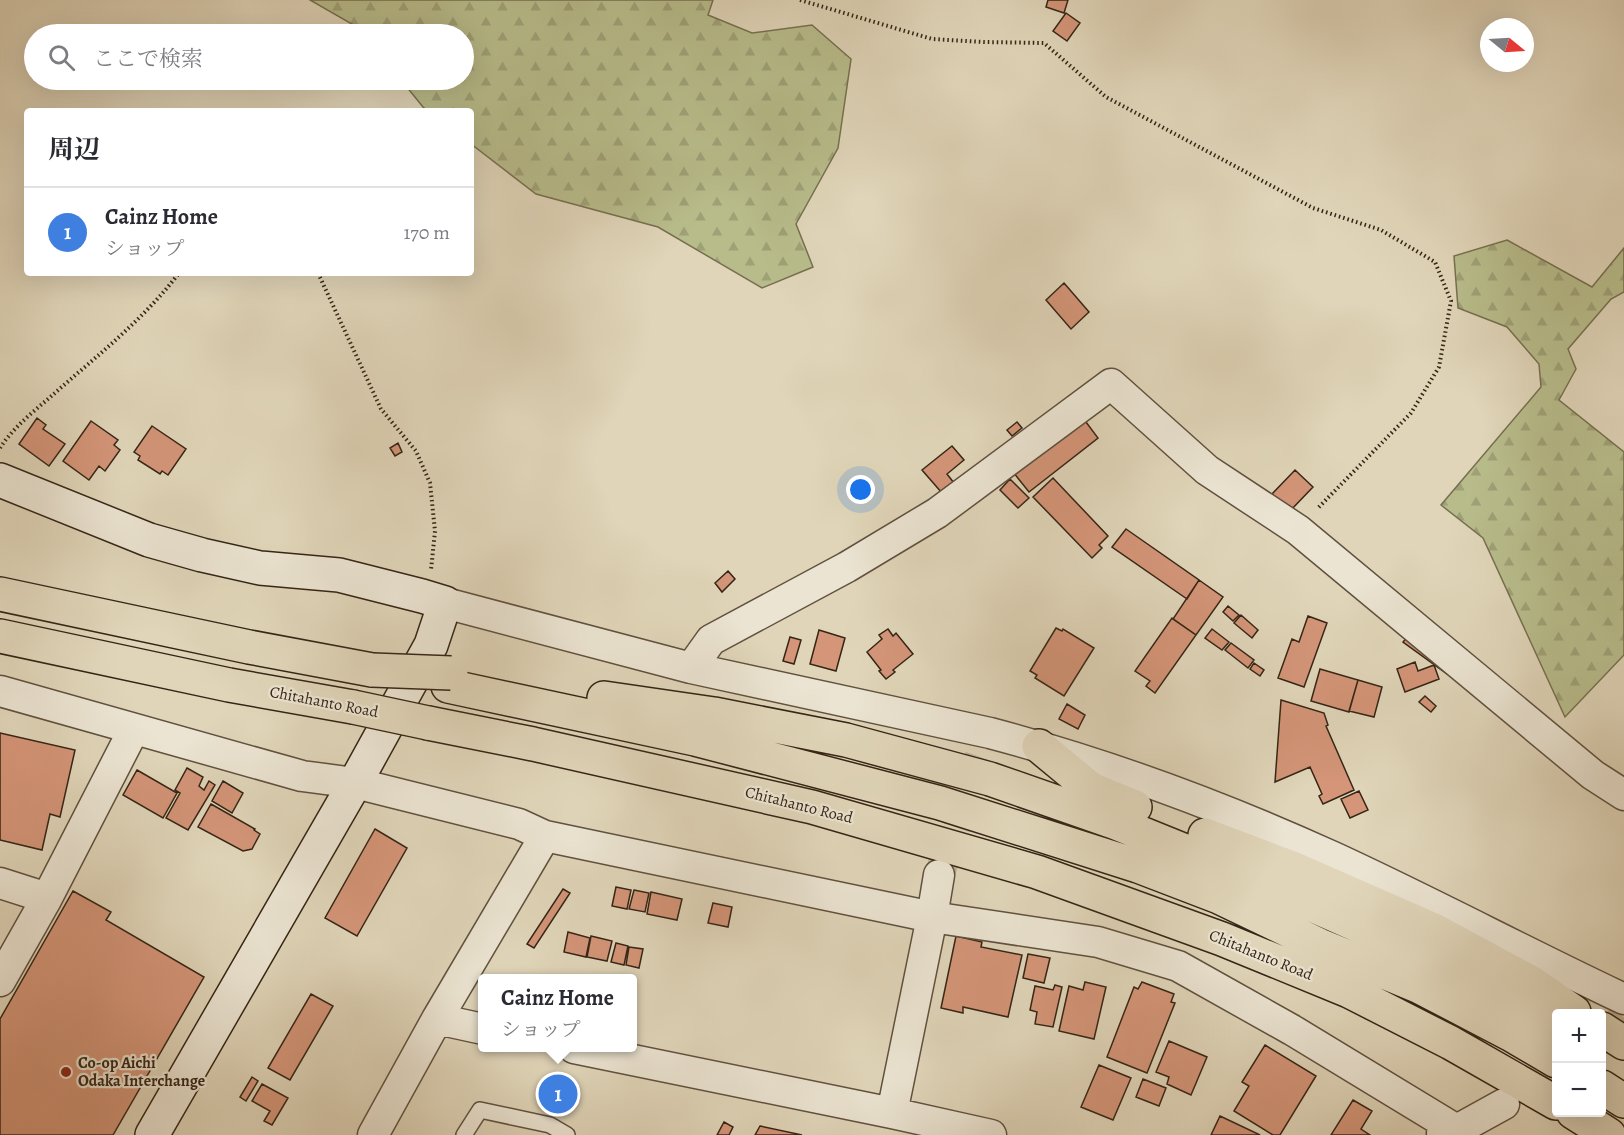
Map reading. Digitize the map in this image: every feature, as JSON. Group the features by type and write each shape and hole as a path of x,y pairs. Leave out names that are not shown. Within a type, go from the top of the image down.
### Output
{"highway":[{"path":"0,594 249,647 372,670 714,714 846,740 990,779 1116,823 1242,874 1411,949 1552,1021"},
{"name":"Chitahanto Road","path":"0,636 648,769 812,807 1037,872 1222,939 1349,992 1451,1043 1552,1100"},
{"name":"Chitahanto Road","path":"450,679 695,739 940,803 1138,866 1220,897 1319,945 1420,987 1552,1058"},
{"path":"1039,746 1090,789 1295,869 1434,930 1532,984 1569,1009"},
{"path":"1606,1032 1624,1043"},
{"path":"1606,1052 1624,1063"},
{"path":"1606,1090 1624,1101"},
{"path":"1580,1117 1609,1135"}],"street":[{"path":"691,668 711,640 847,567 937,513 1111,384 1207,470 1298,530 1593,775 1624,795"},
{"path":"0,480 149,540 202,555 260,568 339,575 985,745 1039,746 1108,768 1215,808 1322,853 1624,999"},
{"path":"152,1135 355,783 431,645 433,600"},
{"path":"0,691 302,776 355,783 519,824 545,836 932,917 1098,942 1178,966 1292,1030 1453,1133 1504,1104"},
{"path":"0,981 47,898 134,729"},
{"path":"373,1135 437,1019 545,836"},
{"path":"892,1113 939,875"},
{"path":"0,883 47,898"},
{"path":"437,1019 478,1028"},
{"path":"598,1052 991,1135"}],"lane":[{"path":"464,1135 480,1110 550,1125 567,1135"}],"path":[{"path":"800,0 932,39 1044,43 1106,97 1313,208 1381,230 1435,262 1451,301 1439,367 1411,413 1329,495 1298,530"},
{"path":"0,448 17,426 130,326 177,276"},
{"path":"319,276 381,409 416,452 430,483 435,531 430,578 433,600"}],"green space":[{"path":"310,0 713,0 708,15 752,33 812,25 851,59 838,148 796,224 813,267 762,288 658,227 536,194 474,146 474,108 424,108 409,90 474,90 474,24 352,24"},
{"path":"1507,240 1592,287 1624,248 1624,292 1611,299 1568,349 1576,369 1559,400 1624,452 1624,655 1565,717 1483,538 1441,505 1541,387 1539,364 1507,327 1458,308 1454,256"}],"building":[{"path":"1048,0 1068,0 1064,13 1046,7"},
{"path":"1066,13 1080,23 1067,41 1053,31"},
{"path":"1064,283 1089,312 1071,329 1046,300"},
{"path":"37,418 46,425 43,429 65,444 49,466 19,444"},
{"path":"1083,418 1098,438 1029,492 1013,472"},
{"path":"91,421 118,440 114,445 120,450 105,471 99,466 89,480 63,461"},
{"path":"1017,422 1022,428 1012,436 1007,430"},
{"path":"152,426 186,449 168,475 162,471 160,474 138,460 140,456 134,452"},
{"path":"398,443 402,452 395,456 390,448"},
{"path":"952,446 964,460 947,474 954,483 942,493 922,470"},
{"path":"1295,470 1313,487 1290,511 1272,494"},
{"path":"1053,478 1108,536 1099,545 1102,548 1092,558 1033,497"},
{"path":"1010,479 1029,498 1018,508 1000,490"},
{"path":"1126,529 1199,580 1187,599 1112,547"},
{"path":"728,571 735,579 722,592 715,583"},
{"path":"1199,580 1223,597 1196,635 1173,619"},
{"path":"1228,606 1239,615 1233,621 1223,612"},
{"path":"1241,615 1258,630 1252,638 1234,623"},
{"path":"1308,616 1327,623 1304,687 1278,678 1292,639 1299,642"},
{"path":"1172,618 1196,635 1155,693 1146,686 1150,681 1135,671"},
{"path":"1056,628 1062,631 1063,629 1094,648 1064,696 1035,678 1037,675 1030,671"},
{"path":"888,629 893,636 896,633 913,654 893,670 895,672 886,679 867,652 882,639 879,635"},
{"path":"1212,629 1229,642 1222,650 1205,638"},
{"path":"819,630 845,638 836,671 810,664"},
{"path":"1409,635 1452,667 1447,674 1403,642"},
{"path":"790,637 801,640 794,664 783,661"},
{"path":"1231,643 1254,660 1248,668 1225,650"},
{"path":"1415,662 1418,671 1434,665 1439,679 1405,692 1397,669"},
{"path":"1254,663 1264,670 1260,676 1250,669"},
{"path":"1320,669 1358,680 1349,712 1311,701"},
{"path":"1358,680 1382,687 1374,717 1349,711"},
{"path":"1425,696 1436,706 1431,712 1419,702"},
{"path":"1281,700 1324,713 1328,725 1326,726 1354,790 1323,804 1319,796 1322,794 1310,767 1275,782"},
{"path":"1067,704 1085,715 1078,729 1059,719"},
{"path":"0,733 75,750 60,817 50,814 42,850 0,840"},
{"path":"187,768 203,777 199,786 204,790 209,781 215,785 188,830 166,818 180,793 175,790"},
{"path":"137,770 177,793 163,818 123,795"},
{"path":"223,781 243,793 232,813 212,801"},
{"path":"1359,791 1368,810 1350,818 1341,799"},
{"path":"211,804 260,834 252,849 243,851 198,827"},
{"path":"375,829 407,848 357,936 325,918"},
{"path":"616,887 631,890 627,909 612,906"},
{"path":"563,889 570,893 534,948 527,944"},
{"path":"634,890 649,893 645,912 629,909"},
{"path":"73,891 111,912 106,920 204,977 113,1135 0,1135 0,1019"},
{"path":"651,892 682,899 677,920 647,914"},
{"path":"713,903 732,907 728,927 708,923"},
{"path":"568,932 590,938 586,957 564,952"},
{"path":"591,936 612,941 607,961 587,957"},
{"path":"956,936 982,942 981,947 1022,955 1008,1017 963,1007 963,1013 941,1008"},
{"path":"616,943 628,946 624,965 611,962"},
{"path":"629,947 643,949 639,968 626,965"},
{"path":"1028,954 1050,958 1044,983 1023,978"},
{"path":"1085,982 1106,987 1094,1039 1059,1031 1069,986 1083,990"},
{"path":"1142,982 1174,994 1171,1002 1175,1003 1147,1073 1107,1057 1134,987 1138,989"},
{"path":"1055,985 1062,987 1053,1027 1035,1024 1037,1012 1030,1010 1035,986 1053,990"},
{"path":"311,994 333,1006 290,1080 268,1068"},
{"path":"1169,1041 1207,1057 1191,1095 1167,1084 1169,1077 1156,1072"},
{"path":"1265,1045 1316,1076 1280,1135 1273,1135 1234,1111 1249,1086 1242,1082"},
{"path":"1099,1065 1131,1078 1113,1120 1081,1107"},
{"path":"252,1077 258,1081 246,1101 240,1097"},
{"path":"1143,1079 1166,1088 1159,1106 1136,1097"},
{"path":"262,1084 288,1098 272,1125 264,1121 270,1111 252,1101"},
{"path":"1353,1100 1372,1111 1361,1129 1370,1135 1331,1135"},
{"path":"1220,1116 1260,1135 1211,1135"},
{"path":"724,1122 733,1127 729,1135 717,1135"},
{"path":"760,1126 802,1135 755,1135"}],"tunnel":[{"path":"941,870 980,757"},
{"path":"1606,1031 1624,1018"}],"place":[{"name":"Co-op Aichi Odaka Interchange","path":"66,1072"},
{"name":"Cainz Home","path":"558,1094"}]}
